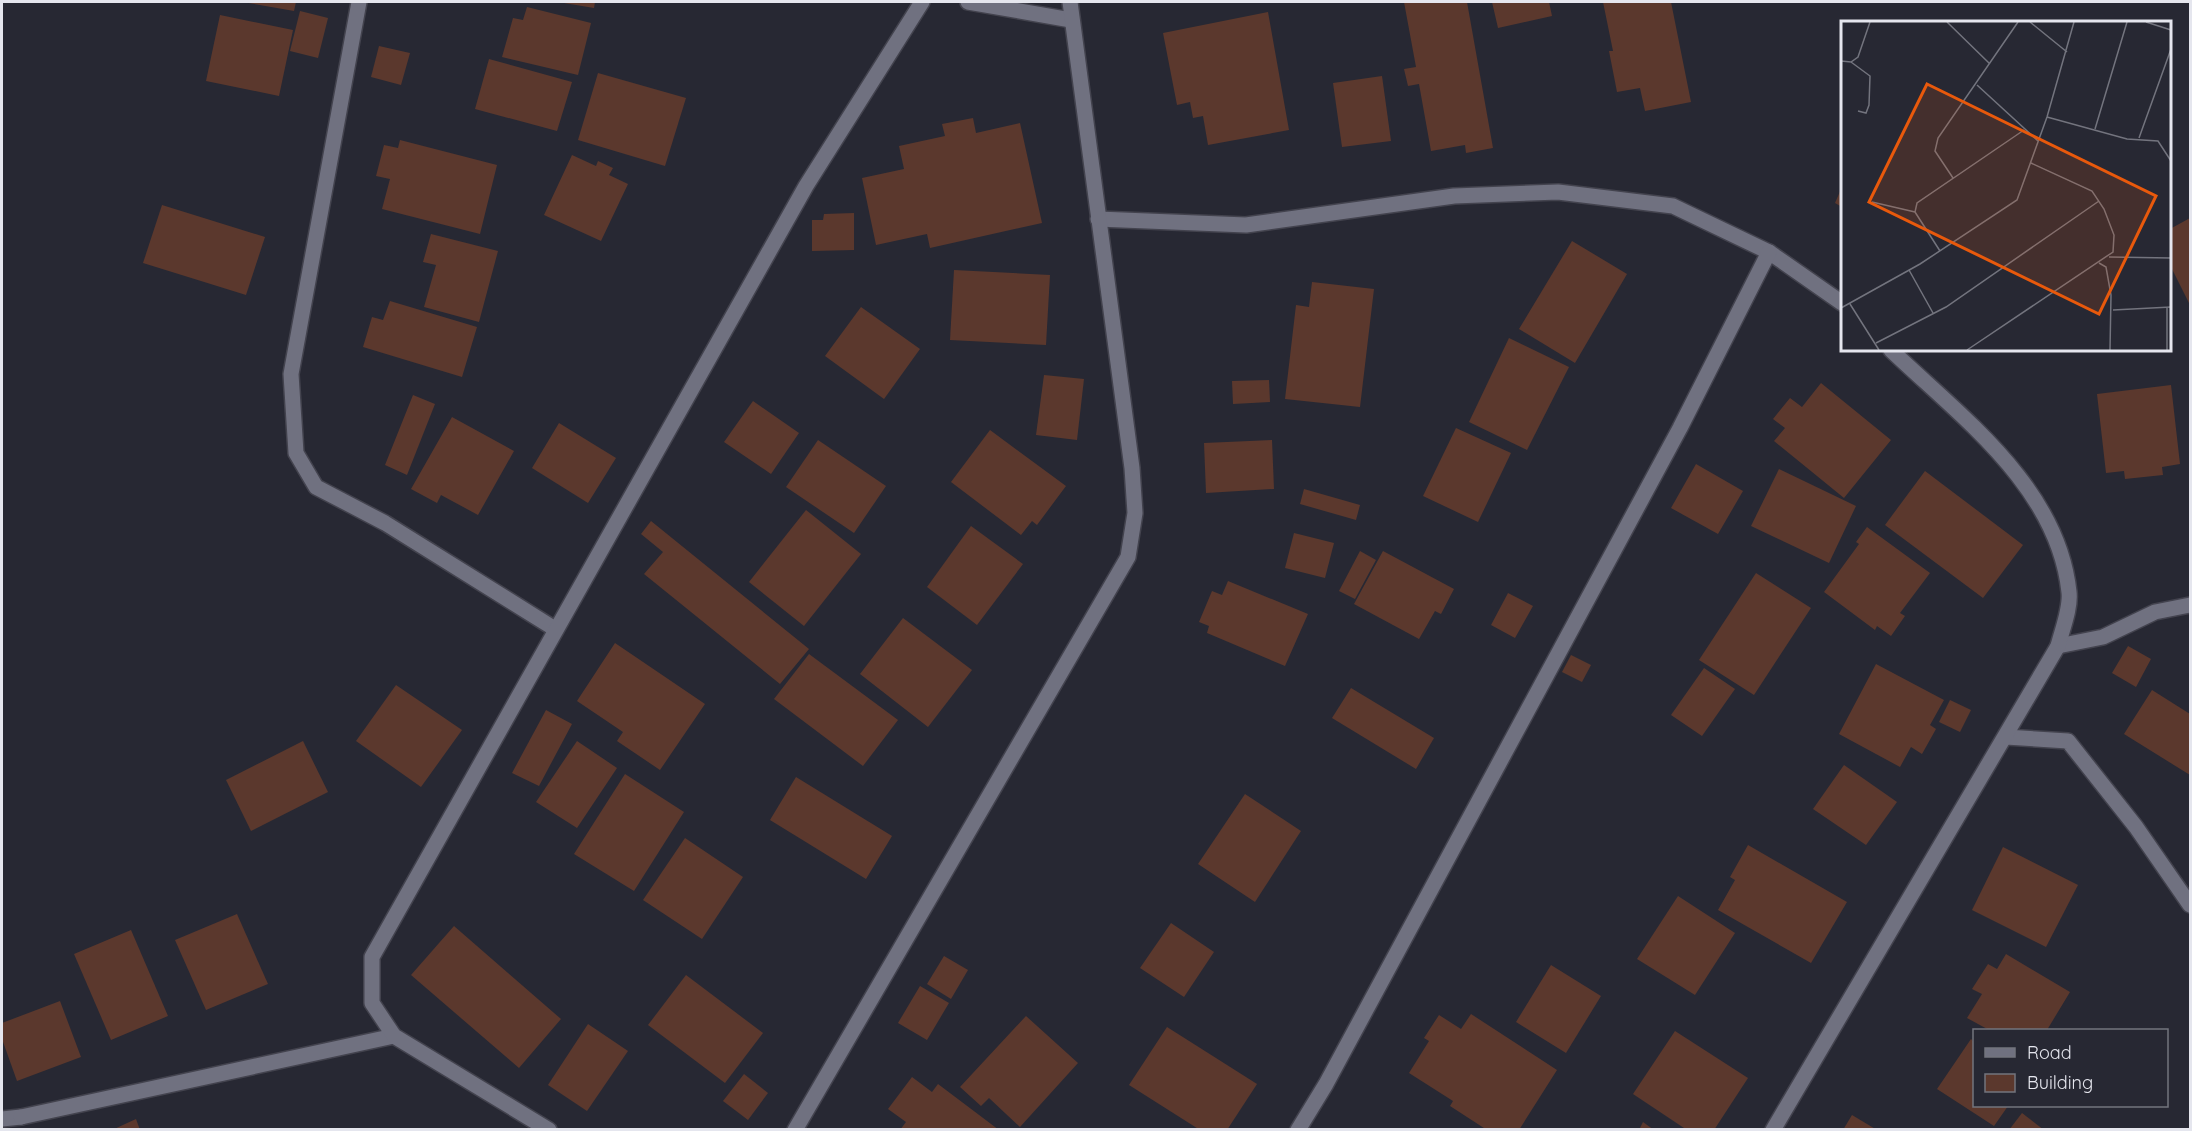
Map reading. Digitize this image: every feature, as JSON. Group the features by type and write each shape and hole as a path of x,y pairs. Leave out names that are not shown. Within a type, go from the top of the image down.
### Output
{"street":[{"path":"358,2 291,374 296,453 316,487 385,523 555,629"},
{"path":"549,1130 394,1036 372,1003 372,957 806,186 922,2"},
{"path":"968,2 1071,20"},
{"path":"795,1130 1128,557 1135,513 1132,468 1070,2"},
{"path":"1098,219 1245,225 1454,196 1558,192 1673,206 1769,252 1841,302"},
{"path":"1298,1130 1326,1084 1674,438 1769,252"},
{"path":"1773,1130 2058,646 2070,594 2062,556 2046,519 2008,461 1892,351"},
{"path":"2058,646 2103,637 2155,612 2190,605"},
{"path":"2006,737 2068,741 2136,827 2190,905"},
{"path":"2,1119 21,1117 394,1036"}],"building":[{"path":"243,2 296,2 294,11"},
{"path":"558,2 595,2 594,8"},
{"path":"1404,2 1467,2 1493,148 1466,153 1465,145 1431,151 1419,84 1408,86 1404,69 1416,67"},
{"path":"1492,2 1549,2 1552,16 1498,28"},
{"path":"1603,2 1671,2 1691,102 1645,111 1640,88 1617,92 1609,51 1613,51"},
{"path":"527,7 591,23 578,75 502,57 513,18 523,20"},
{"path":"300,11 328,18 318,58 290,51"},
{"path":"1268,12 1289,130 1208,145 1203,116 1193,118 1190,102 1177,105 1163,33"},
{"path":"220,15 293,30 279,96 206,81"},
{"path":"379,46 410,53 401,85 371,77"},
{"path":"489,59 572,82 557,131 475,109"},
{"path":"598,73 686,98 665,166 578,140"},
{"path":"1382,76 1391,141 1342,147 1333,83"},
{"path":"973,118 976,133 1020,123 1042,223 930,248 927,234 876,245 862,178 904,169 899,146 945,136 942,124"},
{"path":"400,140 497,165 480,234 382,209 390,179 376,176 384,145 398,148"},
{"path":"572,155 596,166 598,161 613,168 609,175 628,184 601,241 544,215"},
{"path":"1841,189 1841,206 1835,203"},
{"path":"162,205 265,237 246,295 143,263"},
{"path":"854,213 854,250 812,251 812,220 823,220 824,214"},
{"path":"2190,218 2190,305 2171,267 2171,228"},
{"path":"431,234 498,251 479,322 424,307 436,265 423,262"},
{"path":"1572,241 1627,274 1575,363 1519,329"},
{"path":"954,270 1050,275 1046,345 950,340"},
{"path":"1312,282 1374,289 1360,407 1285,399 1296,305 1309,307"},
{"path":"390,301 477,327 462,377 363,347 372,317 383,320"},
{"path":"861,307 920,349 884,399 825,356"},
{"path":"1509,338 1569,367 1527,450 1469,422"},
{"path":"1044,375 1084,379 1077,440 1036,435"},
{"path":"1269,380 1270,402 1233,404 1232,381"},
{"path":"1821,383 1891,440 1844,498 1774,441 1785,428 1773,419 1790,398 1802,407"},
{"path":"2171,385 2180,464 2162,467 2163,475 2125,479 2124,471 2106,473 2097,394"},
{"path":"413,395 435,404 407,475 385,465"},
{"path":"753,401 799,433 771,474 724,442"},
{"path":"452,417 514,451 478,515 441,495 437,503 411,489"},
{"path":"559,423 616,458 588,503 532,468"},
{"path":"1456,428 1511,453 1478,522 1423,496"},
{"path":"990,430 1066,486 1037,525 1032,521 1021,535 951,482"},
{"path":"818,440 886,486 854,533 786,487"},
{"path":"1272,440 1274,489 1206,493 1204,443"},
{"path":"1696,464 1743,491 1718,534 1671,508"},
{"path":"1779,469 1856,506 1829,563 1751,526"},
{"path":"1925,471 2023,545 1983,598 1885,525"},
{"path":"1304,489 1360,505 1356,520 1300,504"},
{"path":"806,510 861,554 804,626 749,582"},
{"path":"651,521 809,649 780,684 644,574 663,552 641,534"},
{"path":"971,526 1023,564 977,625 927,587"},
{"path":"1867,527 1930,573 1900,613 1905,616 1891,636 1877,626 1875,630 1824,592 1859,544 1856,542"},
{"path":"1294,533 1334,543 1325,578 1285,568"},
{"path":"1360,551 1376,560 1355,599 1339,591"},
{"path":"1383,551 1454,589 1441,614 1435,611 1419,639 1354,604"},
{"path":"1756,573 1811,608 1754,695 1699,660"},
{"path":"1228,581 1308,614 1285,666 1207,633 1209,626 1199,622 1212,591 1222,595"},
{"path":"1508,593 1533,606 1515,638 1491,625"},
{"path":"903,618 972,670 928,727 860,674"},
{"path":"615,643 705,704 660,770 617,741 623,732 577,701"},
{"path":"2128,646 2151,659 2136,687 2112,673"},
{"path":"809,654 898,720 863,766 774,699"},
{"path":"1571,655 1591,665 1582,682 1562,672"},
{"path":"1876,664 1944,700 1930,725 1936,729 1922,754 1911,747 1900,767 1839,734"},
{"path":"1704,668 1735,689 1702,736 1671,715"},
{"path":"396,685 462,730 421,787 356,741"},
{"path":"1351,688 1434,738 1416,769 1332,718"},
{"path":"2152,690 2190,714 2190,775 2124,734"},
{"path":"1950,700 1971,710 1960,732 1939,722"},
{"path":"546,710 572,724 539,786 512,773"},
{"path":"303,741 328,792 251,831 226,780"},
{"path":"577,741 617,768 577,828 536,802"},
{"path":"1844,765 1897,802 1866,845 1813,809"},
{"path":"625,774 684,812 634,891 574,854"},
{"path":"796,777 892,836 866,879 770,820"},
{"path":"1245,794 1301,831 1255,902 1198,864"},
{"path":"685,838 743,877 702,939 643,900"},
{"path":"1748,845 1847,902 1811,963 1718,910 1735,880 1730,877"},
{"path":"2003,847 2078,885 2046,947 1972,910"},
{"path":"1678,896 1735,933 1695,995 1637,959"},
{"path":"237,914 268,984 206,1010 175,940"},
{"path":"1171,923 1214,952 1184,997 1140,968"},
{"path":"454,926 561,1019 519,1068 411,975"},
{"path":"131,930 168,1016 111,1040 74,954"},
{"path":"2006,954 2070,992 2048,1029 1987,1029 1967,1018 1982,994 1972,989 1988,964 1997,969"},
{"path":"944,956 968,970 951,999 927,984"},
{"path":"1551,965 1601,996 1566,1053 1516,1022"},
{"path":"686,975 763,1033 725,1083 648,1025"},
{"path":"920,986 949,1003 927,1040 898,1023"},
{"path":"60,1001 81,1057 17,1081 2,1039 2,1023"},
{"path":"1471,1014 1557,1070 1519,1130 1487,1130 1450,1106 1453,1101 1409,1073 1429,1041 1424,1038 1439,1015 1461,1029"},
{"path":"1026,1016 1078,1063 1020,1127 989,1098 981,1106 960,1087"},
{"path":"588,1024 628,1051 587,1111 548,1085"},
{"path":"1167,1027 1257,1084 1227,1130 1200,1130 1129,1085"},
{"path":"1675,1031 1748,1078 1714,1130 1687,1130 1633,1094"},
{"path":"1971,1039 1973,1041 1973,1107 2007,1107 1994,1126 1937,1089"},
{"path":"744,1074 768,1093 748,1120 723,1101"},
{"path":"912,1077 932,1092 938,1084 999,1130 900,1130 906,1122 888,1109"},
{"path":"2022,1113 2044,1130 2009,1130"},
{"path":"1852,1115 1877,1130 1843,1130"},
{"path":"136,1119 140,1130 112,1130"},
{"path":"1643,1122 1654,1130 1639,1130"}]}
